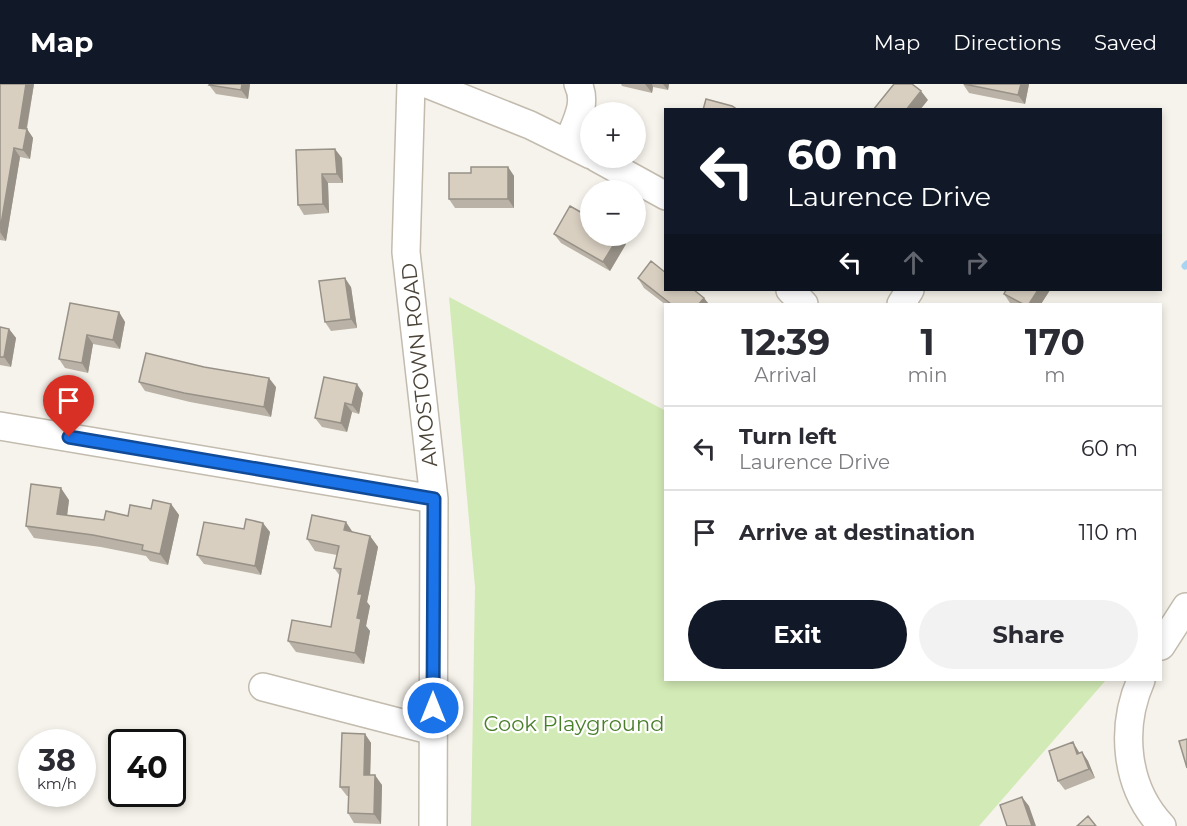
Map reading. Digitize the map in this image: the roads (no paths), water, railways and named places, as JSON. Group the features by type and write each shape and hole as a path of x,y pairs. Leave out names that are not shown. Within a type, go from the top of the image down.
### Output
{"street":[{"name":"AMOSTOWN ROAD","path":"411,84 406,252 434,499 433,826"},
{"path":"427,84 520,121 579,149 583,102 578,84"},
{"path":"615,168 664,195"},
{"path":"791,291 803,303"},
{"path":"0,426 434,499"},
{"path":"1162,644 1178,605"},
{"path":"1141,681 1132,706 1129,725 1130,758 1138,791 1146,806 1162,826"},
{"path":"263,687 433,731"}],"park label":[{"name":"Cook Playground","path":"574,723"}]}
